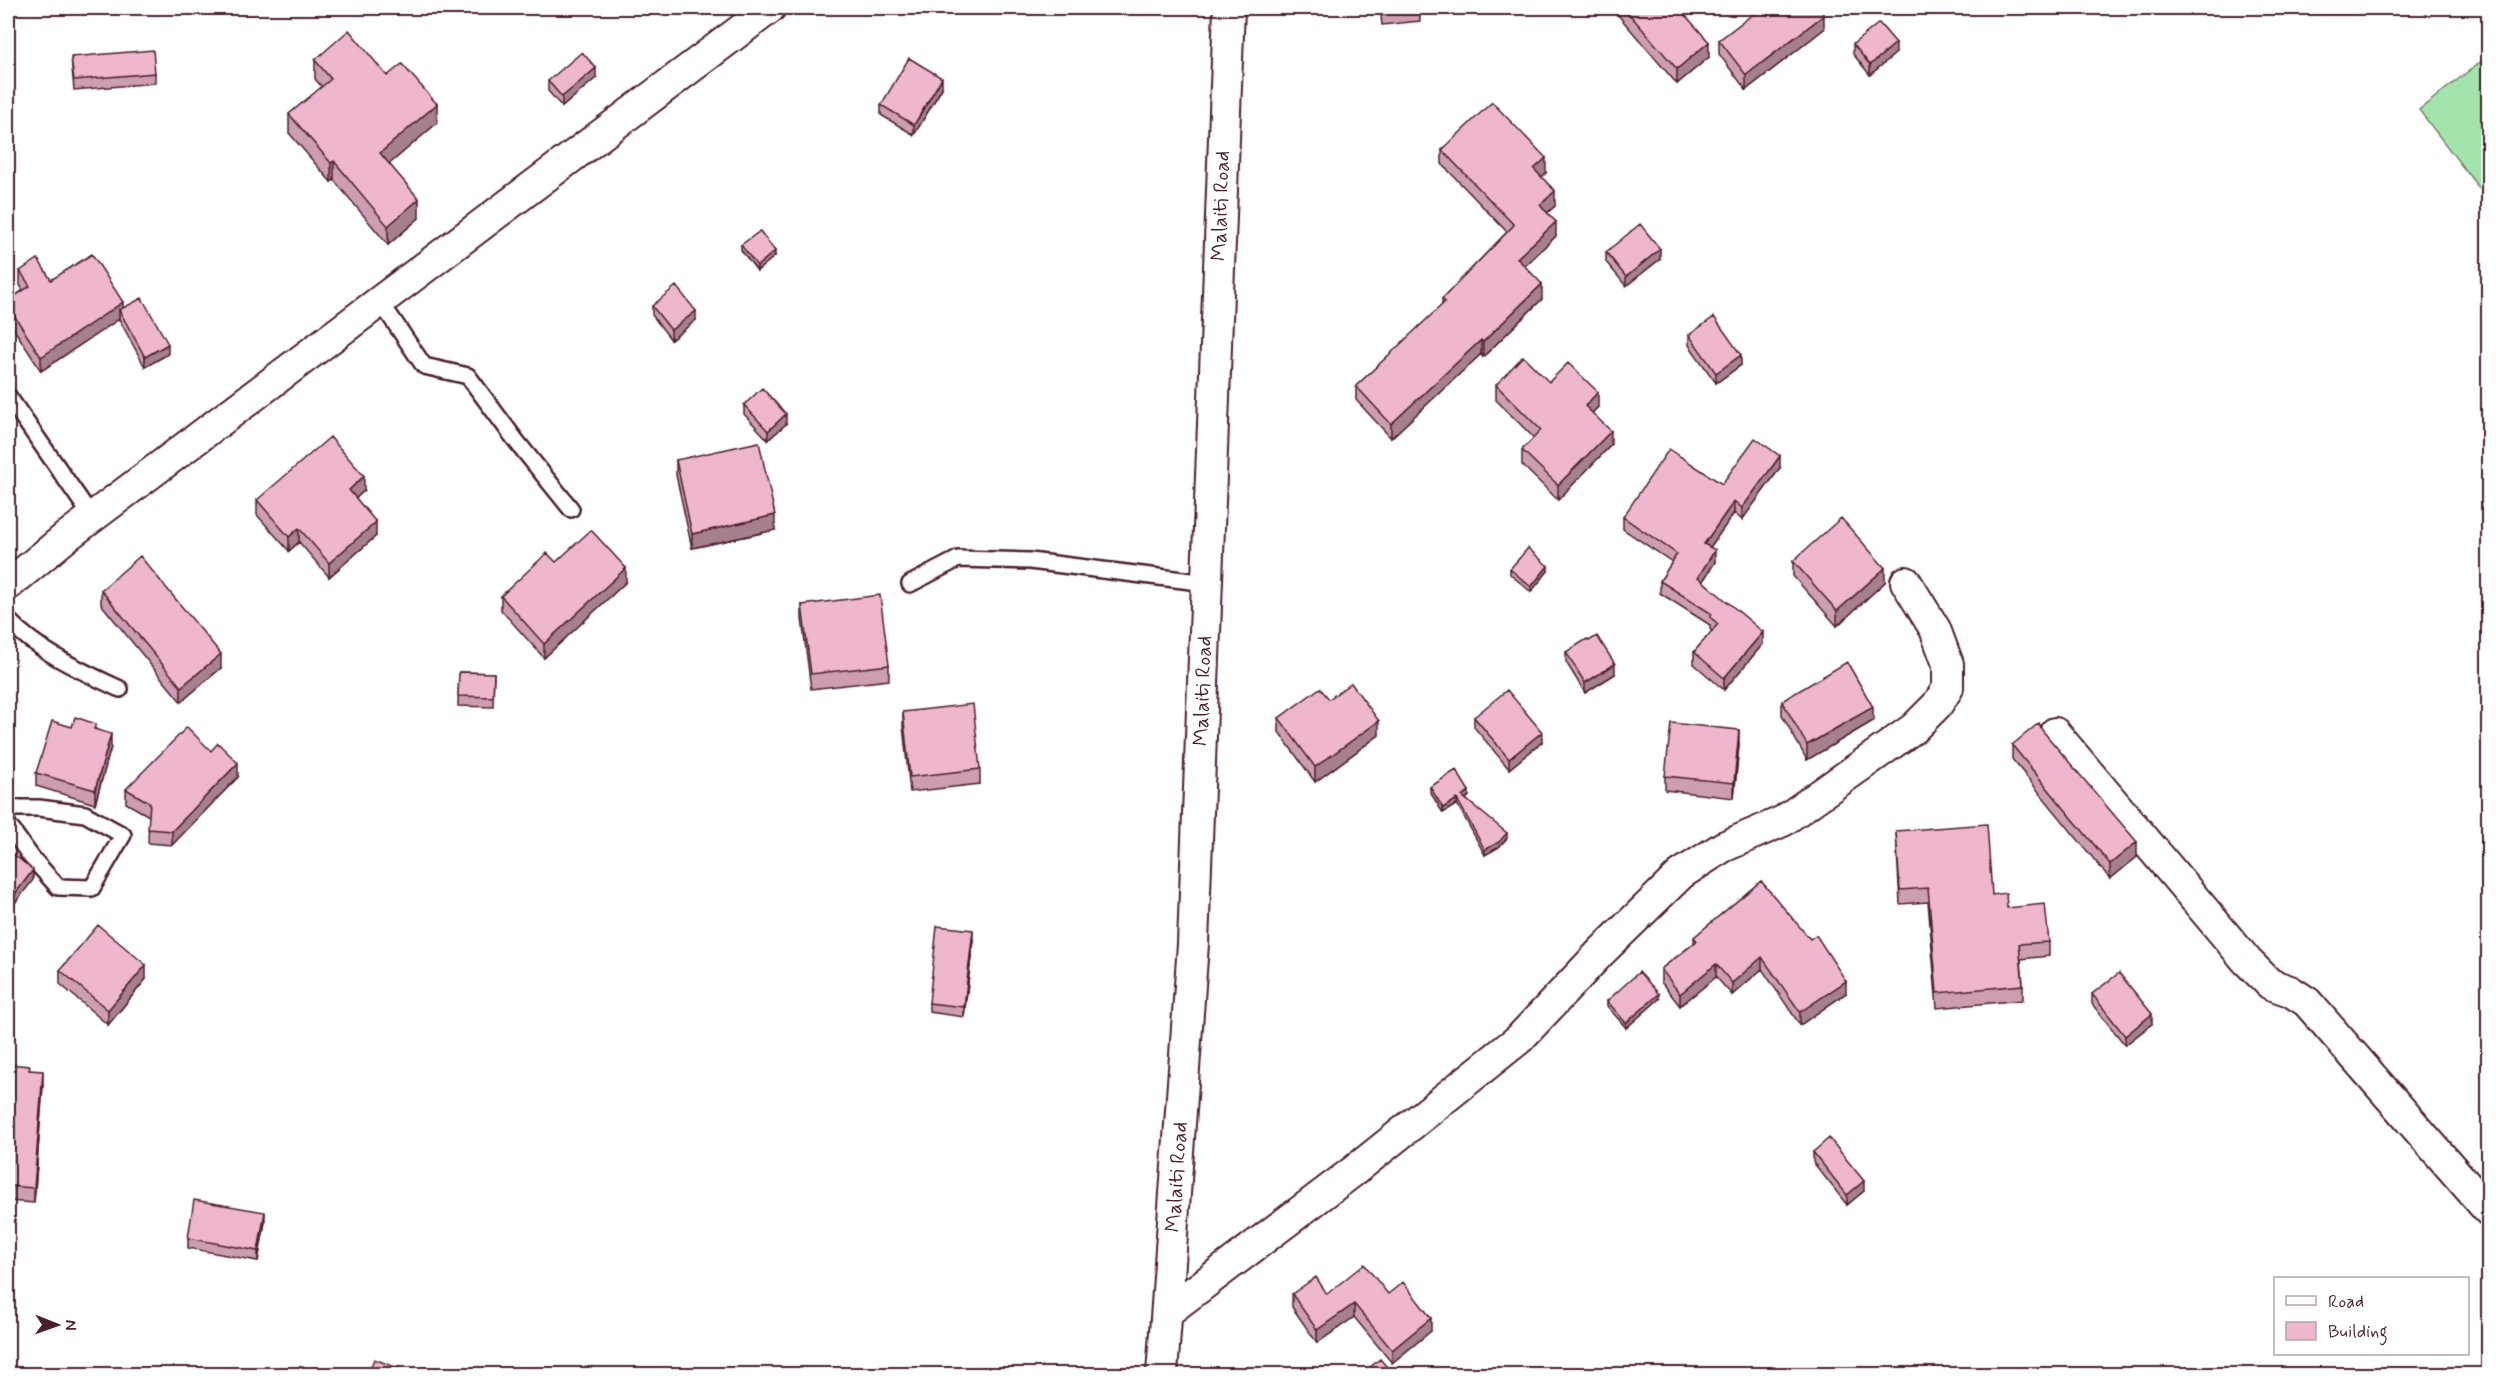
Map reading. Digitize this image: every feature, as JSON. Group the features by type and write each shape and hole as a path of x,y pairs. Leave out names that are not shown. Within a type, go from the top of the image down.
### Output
{"street":[{"path":"8,585 92,518 770,8"},
{"name":"Malaiti Road","path":"1162,1374 1193,945 1229,8"},
{"path":"1167,1312 1355,1170 1519,1039 1601,952 1681,874 1723,847 1783,821 1914,728 1937,705 1948,688 1948,664 1935,630 1906,582"},
{"path":"2055,733 2247,961 2270,984 2290,991 2307,1002 2488,1210"}],"lane":[{"path":"380,301 424,366 468,376 571,509"},
{"path":"8,396 92,518"},
{"path":"910,584 958,560 1030,561 1207,584"},
{"path":"8,620 22,635 68,666 120,689"},
{"path":"8,808 39,808 85,814 123,835 92,888 58,887 32,858 8,825"}],"green space":[{"path":"2488,56 2488,200 2419,110"}],"building":[{"path":"1381,8 1420,8 1420,12 1382,15"},
{"path":"1624,8 1679,8 1709,42 1677,69"},
{"path":"1761,8 1819,8 1824,15 1746,75 1719,40"},
{"path":"1879,23 1896,43 1870,65 1853,44"},
{"path":"349,30 387,76 402,64 437,104 380,153 419,199 388,226 334,161 331,163 289,114 331,79 315,60"},
{"path":"153,50 155,73 74,80 71,57"},
{"path":"582,52 596,68 562,97 548,81"},
{"path":"909,58 942,78 914,125 881,105"},
{"path":"1492,102 1546,158 1534,169 1555,191 1540,205 1556,222 1517,258 1542,284 1483,342 1481,340 1391,424 1356,386 1445,302 1442,299 1514,225 1442,150"},
{"path":"1640,224 1660,249 1626,277 1606,252"},
{"path":"760,231 775,251 757,266 741,245"},
{"path":"92,254 123,302 41,357 8,306 8,301 30,286 20,271 38,259 51,280"},
{"path":"676,286 696,311 671,330 652,306"},
{"path":"142,298 168,344 145,357 119,310"},
{"path":"1714,317 1741,355 1716,373 1689,335"},
{"path":"1523,356 1549,382 1568,363 1598,392 1585,406 1611,431 1558,485 1522,450 1541,430 1496,385"},
{"path":"762,388 786,414 768,431 744,405"},
{"path":"330,437 364,476 349,490 376,522 329,563 299,528 289,537 257,500"},
{"path":"1755,438 1780,456 1742,508 1734,501 1704,544 1715,550 1698,577 1763,632 1724,678 1694,652 1718,624 1710,617 1712,614 1660,581 1677,554 1623,517 1669,449 1722,484"},
{"path":"759,442 775,515 692,534 676,460"},
{"path":"1841,518 1885,568 1837,611 1793,561"},
{"path":"591,530 626,568 544,644 501,596 547,553 556,562"},
{"path":"1528,548 1548,566 1531,587 1510,569"},
{"path":"140,556 221,654 181,687 101,590"},
{"path":"880,595 889,665 811,674 802,605"},
{"path":"1597,636 1615,664 1585,683 1566,652 1587,639 1589,641"},
{"path":"1847,662 1873,707 1807,745 1782,701"},
{"path":"459,672 494,673 493,697 458,696"},
{"path":"1351,683 1379,721 1315,767 1279,718 1320,688 1329,699"},
{"path":"1507,690 1542,732 1509,759 1474,717"},
{"path":"973,704 980,769 910,777 903,712"},
{"path":"75,717 96,724 94,729 111,734 95,790 36,773 52,721 72,727"},
{"path":"1671,723 1739,730 1734,783 1665,776"},
{"path":"2039,723 2042,730 2137,842 2110,864 2012,745"},
{"path":"187,727 211,751 218,743 238,763 172,831 148,829 150,803 126,789"},
{"path":"1456,770 1469,791 1462,796 1507,833 1499,842 1485,850 1457,799 1443,808 1430,787"},
{"path":"1987,824 1992,895 2006,893 2007,908 2045,904 2049,942 2019,944 2023,985 1937,993 1928,888 1900,890 1896,831"},
{"path":"8,850 33,870 8,903"},
{"path":"1761,881 1810,939 1816,935 1846,981 1800,1012 1762,957 1732,983 1716,964 1680,994 1661,969 1697,941 1694,937"},
{"path":"98,925 146,965 108,1010 60,970"},
{"path":"937,926 973,930 964,1007 929,1003"},
{"path":"1639,972 1659,994 1626,1023 1607,1001"},
{"path":"2119,973 2152,1014 2125,1036 2092,994"},
{"path":"8,1064 30,1066 29,1070 43,1071 34,1188 8,1186"},
{"path":"1829,1138 1864,1181 1847,1195 1813,1152"},
{"path":"194,1200 265,1212 258,1251 188,1238"},
{"path":"1364,1264 1388,1294 1403,1282 1431,1318 1392,1350 1354,1304 1317,1330 1292,1294 1316,1277 1327,1294"},
{"path":"374,1359 414,1374 368,1374"},
{"path":"1380,1359 1393,1374 1362,1374"}]}
